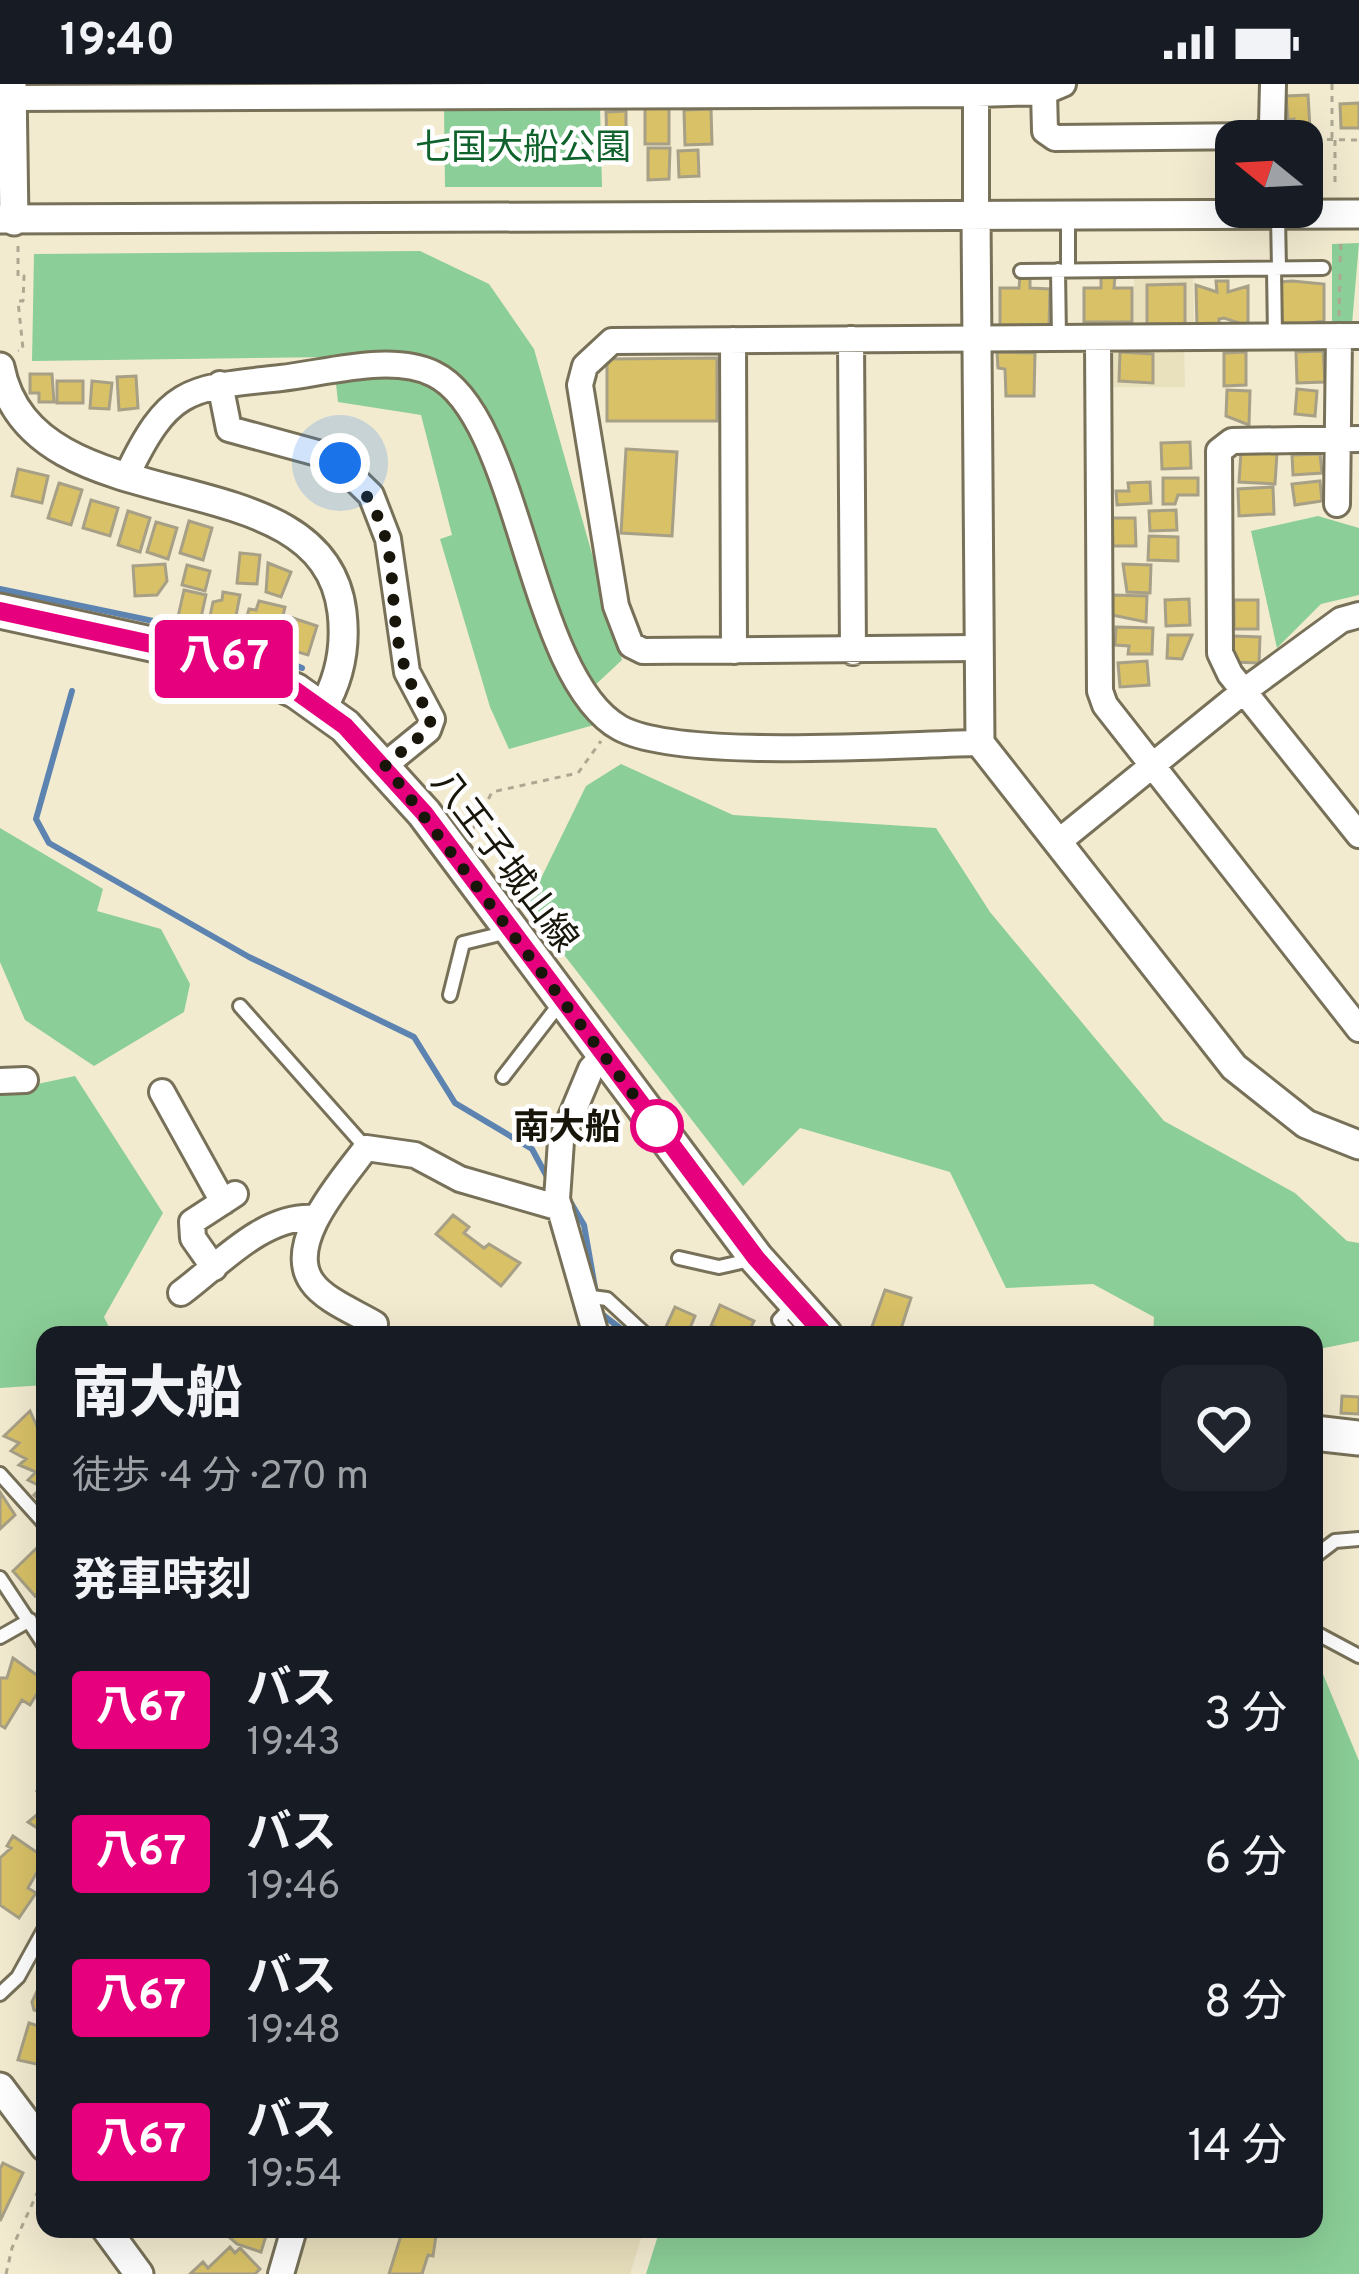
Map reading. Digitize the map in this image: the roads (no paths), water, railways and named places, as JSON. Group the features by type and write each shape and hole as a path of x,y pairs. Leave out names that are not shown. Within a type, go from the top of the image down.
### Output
{"main road":[{"name":"八王子城山線","path":"0,611 234,662 322,709 385,765 756,1258 793,1320"},
{"path":"1323,1434 1359,1438"}],"street":[{"path":"1215,215 10,228 12,91 1053,88 1045,131 1055,137 1267,133 1273,84"},
{"path":"976,89 980,743 1234,1067 1306,1124 1359,1145"},
{"path":"1323,214 1359,214"},
{"path":"977,648 643,651 627,639 616,607 580,386 585,367 612,341 1349,336 1348,439 1337,504"},
{"path":"1098,339 1100,691 1151,766 1357,1023"},
{"path":"733,340 734,651"},
{"path":"851,340 853,652"},
{"path":"127,475 161,412 199,389 401,366 446,382 474,413 577,683 613,723 677,745 980,743"},
{"path":"0,367 14,409 39,438 72,457 270,522 314,553 334,586 343,623 337,678 322,709"},
{"path":"220,384 230,429 332,458 371,495 388,539 407,672 431,719 428,730 385,765"},
{"path":"1348,439 1232,441 1219,451 1220,653 1244,691 1359,836"},
{"path":"1057,843 1244,691 1350,618 1359,643"},
{"path":"596,1326 559,1194 561,1142 591,1069 604,1055"},
{"path":"162,1092 229,1198 192,1222 193,1238 214,1268"},
{"path":"376,1324 314,1287 307,1273 313,1218 366,1148 415,1155 460,1179 559,1194"},
{"path":"181,1293 266,1229 292,1216 313,1218"},
{"path":"0,2087 36,2135"},
{"path":"113,2238 139,2274"},
{"path":"281,2274 291,2238"}],"lane":[{"path":"1058,339 1068,216"},
{"path":"1275,337 1277,228"},
{"path":"1021,271 1324,268"},
{"path":"450,995 463,943 511,932"},
{"path":"503,1077 562,1000"},
{"path":"240,1006 366,1148"},
{"path":"679,1258 719,1267 756,1258"},
{"path":"584,1296 607,1299 636,1326"},
{"path":"0,1474 36,1514"},
{"path":"1323,1550 1335,1541 1359,1539"},
{"path":"0,1578 36,1631"},
{"path":"0,1637 29,1620"},
{"path":"1323,1637 1359,1656"},
{"path":"0,1994 18,1977 36,1944"}],"waterway":[{"path":"0,589 225,636 302,668"},
{"path":"72,691 36,819 49,843 249,957 414,1037 455,1103 532,1149 552,1186"},
{"path":"568,1198 584,1225 597,1299"},
{"path":"599,1312 617,1326"}],"place":[{"name":"南大船","path":"657,1126"}],"park label":[{"name":"七国大船公園","path":"523,146"}]}
